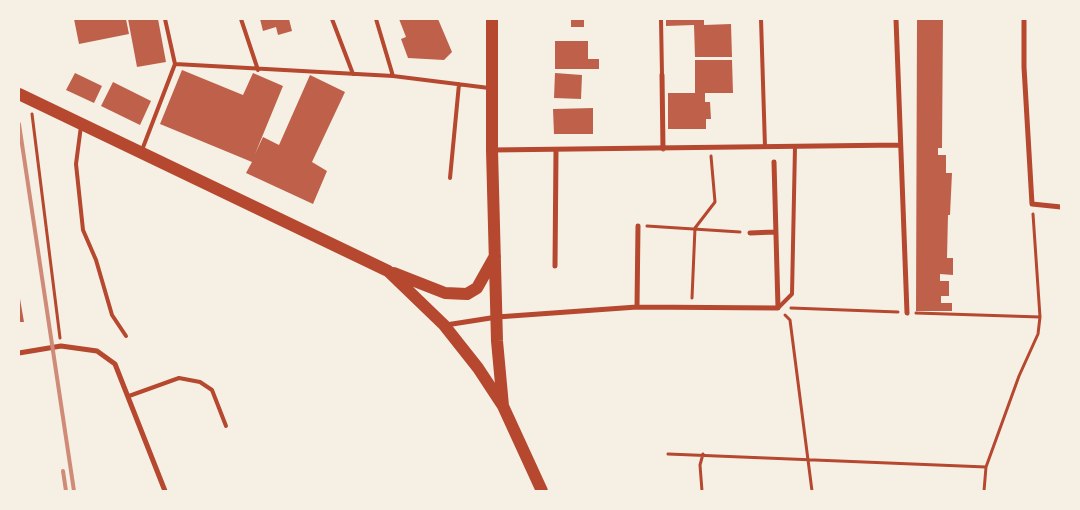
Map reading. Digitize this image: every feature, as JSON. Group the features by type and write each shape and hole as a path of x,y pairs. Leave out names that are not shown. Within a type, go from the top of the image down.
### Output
{"main road":[{"path":"492,19 492,150 497,317 502,406"},
{"path":"19,94 388,271 445,293 467,294 477,288 495,256"},
{"path":"388,271 444,325 464,349 502,406 542,491"}],"street":[{"path":"896,19 899,145 907,313"},
{"path":"1024,19 1024,67 1032,204 1061,207"},
{"path":"662,75 663,149"},
{"path":"492,150 556,151 899,145"},
{"path":"555,266 556,151"},
{"path":"444,325 497,317 637,307 778,308 774,232 774,162"},
{"path":"637,307 638,226"},
{"path":"750,233 774,232"},
{"path":"19,353 61,346 97,351 116,364 165,491"}],"lane":[{"path":"142,152 175,64 165,19"},
{"path":"241,19 258,70"},
{"path":"332,19 352,74"},
{"path":"376,19 392,76"},
{"path":"661,19 662,75"},
{"path":"761,19 765,147"},
{"path":"175,64 392,76 491,88"},
{"path":"450,178 459,84"},
{"path":"81,124 76,164 83,230 96,260 112,315 126,336"},
{"path":"778,308 792,294 795,147"},
{"path":"129,396 179,378 200,382 212,390 226,426"}],"path":[{"path":"40,104 31,115 61,346"},
{"path":"692,308 695,228 715,202 710,148"},
{"path":"984,491 986,467 1019,376 1038,334 1040,317 1032,204"},
{"path":"638,226 695,228 750,233"},
{"path":"778,308 1040,317"},
{"path":"778,308 790,320 812,491"},
{"path":"668,454 986,467"},
{"path":"702,491 700,465 703,454"}],"building":[{"path":"74,19 126,19 129,34 79,44"},
{"path":"128,19 158,19 166,62 137,67"},
{"path":"260,19 289,19 292,31 278,35 276,27 263,31"},
{"path":"399,19 438,19 452,52 444,60 408,58 401,39 406,37"},
{"path":"571,19 584,19 584,27 571,27"},
{"path":"666,19 704,19 704,25 731,24 732,57 695,57 694,25 666,26"},
{"path":"917,19 943,19 942,148 938,148 938,155 946,155 946,173 952,173 950,215 948,215 947,258 953,258 953,275 940,274 940,281 949,281 949,296 941,296 941,303 952,303 952,311 916,311"},
{"path":"555,41 588,41 588,59 599,59 599,69 555,69"},
{"path":"695,60 732,60 733,93 705,93 705,102 710,102 711,119 706,119 706,129 668,129 668,93 695,93"},
{"path":"182,70 243,95 253,73 283,86 255,154 263,137 279,145 310,75 345,92 312,162 327,171 313,204 246,173 252,162 160,124"},
{"path":"75,73 102,86 94,103 66,90"},
{"path":"555,73 582,75 581,99 554,98"},
{"path":"113,82 151,101 140,125 101,106"},
{"path":"593,108 593,134 554,134 553,109"},
{"path":"19,293 24,322 19,322"}],"railway":[{"path":"19,124 74,491"},
{"path":"63,471 66,491"}]}
